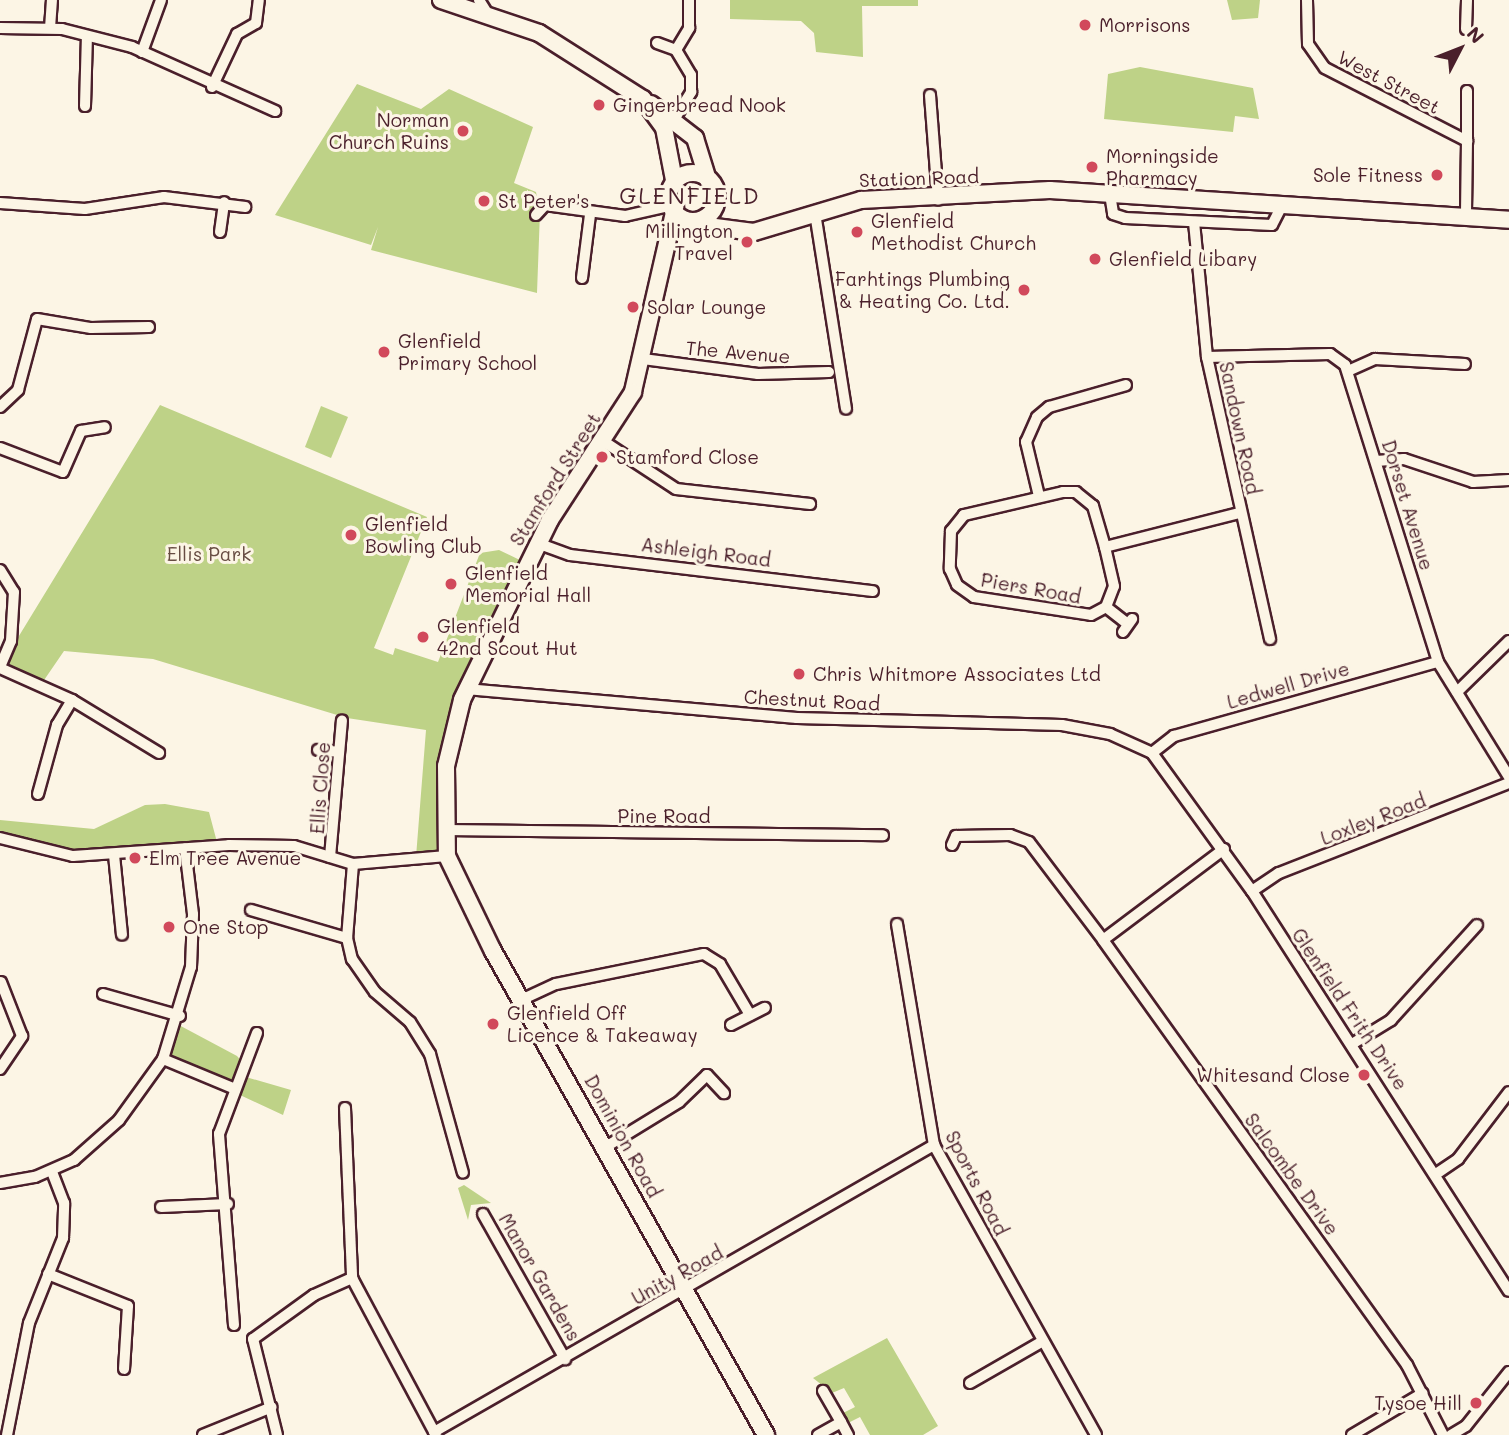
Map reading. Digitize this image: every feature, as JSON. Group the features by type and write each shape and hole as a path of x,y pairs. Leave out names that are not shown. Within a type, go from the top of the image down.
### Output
{"street":[{"path":"50,28 52,0"},
{"path":"142,52 161,0"},
{"path":"212,87 237,34 256,23 259,0"},
{"path":"442,0 483,6 539,33 675,118 701,148 713,212 735,231"},
{"path":"676,50 689,28 689,0"},
{"name":"West Street","path":"1307,0 1308,44 1325,68 1467,141"},
{"path":"1466,29 1467,0"},
{"path":"0,28 50,28 142,52 212,87 275,111"},
{"path":"85,106 87,36"},
{"path":"657,43 676,50 692,83 686,108 675,118 671,149 674,206"},
{"name":"West Street","path":"1466,213 1467,91"},
{"path":"930,95 938,200"},
{"path":"643,99 671,149"},
{"path":"674,180 692,171 708,180"},
{"name":"Station Road","path":"698,225 735,231 766,230 861,200 938,200 1050,190 1280,209 1466,213 1509,220"},
{"path":"1110,194 1118,217 1272,225 1280,209"},
{"path":"0,203 85,209 164,197 224,202 245,207"},
{"path":"220,232 224,202"},
{"path":"536,215 545,205 590,215 651,214 674,206"},
{"path":"674,206 698,225"},
{"name":"Stamford Street","path":"447,856 451,732 466,689 537,543 633,392 671,242 674,206"},
{"path":"671,242 713,212"},
{"path":"816,213 846,409"},
{"path":"582,278 590,215"},
{"name":"Sandown Road","path":"1194,222 1207,357 1239,513 1270,639"},
{"path":"0,407 18,390 37,319 91,328 149,327"},
{"path":"1207,357 1330,354 1348,371 1375,359 1465,364"},
{"name":"The Avenue","path":"643,359 758,374 829,372"},
{"name":"Dorset Avenue","path":"1348,371 1438,662 1509,780"},
{"path":"1039,496 1026,442 1037,417 1049,407 1126,385"},
{"path":"0,448 63,472 81,431 105,427"},
{"path":"603,442 677,489 810,504"},
{"path":"1376,461 1393,457 1473,482 1509,480"},
{"name":"Piers Road","path":"1076,492 1086,497 1105,547 1114,586 1106,607 1083,615 974,597 957,586 950,569 956,521 1039,496 1076,492"},
{"path":"1105,547 1239,513"},
{"name":"Ashleigh Road","path":"537,543 570,555 873,592"},
{"path":"0,570 15,592 11,641 0,668 72,700 159,753"},
{"name":"Piers Road","path":"1106,607 1127,625"},
{"path":"1457,692 1509,641"},
{"name":"Ledwell Drive","path":"1152,753 1174,736 1438,662"},
{"name":"Chestnut Road","path":"466,689 797,718 1062,725 1110,733 1152,753"},
{"path":"38,794 57,725 72,700"},
{"name":"Ellis Close","path":"330,858 342,720"},
{"path":"318,750 339,752"},
{"name":"Glenfield Frith Drive","path":"1152,753 1252,891 1509,1291"},
{"name":"Loxley Road","path":"1252,891 1279,873 1509,780"},
{"name":"Pine Road","path":"446,830 883,835"},
{"name":"Salcombe Drive","path":"952,845 956,836 1010,835 1029,842 1103,940 1423,1393 1443,1435"},
{"path":"0,838 73,856 185,848 294,846 353,864 447,856"},
{"path":"0,1182 52,1171 97,1143 163,1059 180,1016 193,941 185,848"},
{"path":"1103,940 1224,849"},
{"path":"114,855 122,934"},
{"name":"Dominion Road","path":"447,856 521,1000 766,1435"},
{"path":"353,864 347,938 363,978 410,1022 430,1054 463,1173"},
{"path":"251,910 347,938"},
{"path":"120,922 134,920"},
{"name":"Sports Road","path":"897,924 934,1145 1096,1435"},
{"path":"1352,1044 1391,1020 1478,925"},
{"path":"521,1000 569,981 704,954 727,973 750,1014"},
{"path":"0,1069 22,1036 1,982"},
{"path":"103,994 180,1016"},
{"path":"732,1025 765,1008"},
{"path":"234,1325 228,1204 219,1134 233,1088 257,1033"},
{"path":"163,1059 233,1088"},
{"path":"604,1148 679,1102 707,1075 724,1093"},
{"path":"1436,1174 1458,1158 1509,1092"},
{"path":"345,1108 352,1278 435,1434"},
{"name":"Unity Road","path":"435,1434 934,1145"},
{"path":"7,1435 24,1342 65,1218 52,1171"},
{"path":"161,1207 228,1204"},
{"name":"Manor Gardens","path":"483,1214 565,1359"},
{"path":"48,1274 128,1306 124,1368"},
{"path":"277,1435 253,1352 258,1333 352,1278"},
{"path":"970,1383 1043,1341"},
{"path":"1451,1435 1466,1426 1509,1372"},
{"path":"823,1391 848,1435"},
{"path":"1352,1435 1423,1393"},
{"path":"203,1435 271,1407"},
{"path":"818,1435 841,1422"}],"green space":[{"path":"730,0 918,0 918,6 862,6 863,57 816,52 814,33 801,21 730,19"},
{"path":"1227,0 1260,0 1258,18 1232,20"},
{"path":"1140,67 1253,88 1259,119 1235,116 1233,132 1104,119 1108,74"},
{"path":"357,84 421,109 449,89 533,127 514,183 536,192 540,212 537,293 371,250 378,227 371,245 275,215"},
{"name":"Ellis Park","path":"160,405 427,517 374,648 393,655 395,648 438,662 480,553 499,550 526,563 451,732 447,856 416,857 426,730 347,718 153,659 64,651 40,686 0,667"},
{"path":"321,406 348,417 331,458 305,447"},
{"path":"165,804 209,812 218,846 80,856 0,838 0,820 94,829 145,805"},
{"path":"177,1024 237,1056 244,1064 239,1075 291,1090 283,1115 163,1059"},
{"path":"464,1185 491,1203 471,1205 468,1220 458,1188"},
{"path":"887,1338 938,1426 923,1435 870,1435 860,1417 846,1424 841,1414 855,1407 844,1388 832,1393 813,1378"}],"place":[{"name":"Morrisons","path":"1085,25"},
{"name":"Gingerbread Nook","path":"599,105"},
{"name":"Norman Church Ruins","path":"463,131"},
{"name":"Morningside Pharmacy","path":"1092,167"},
{"name":"Sole Fitness","path":"1437,175"},
{"name":"St Peter's","path":"484,201"},
{"name":"Glenfield Methodist Church","path":"857,232"},
{"name":"Millington Travel","path":"747,242"},
{"name":"Glenfield Libary","path":"1095,259"},
{"name":"Farhtings Plumbing & Heating Co. Ltd.","path":"1024,290"},
{"name":"Solar Lounge","path":"633,307"},
{"name":"Glenfield Primary School","path":"384,352"},
{"name":"Stamford Close","path":"602,457"},
{"name":"Glenfield Bowling Club","path":"351,535"},
{"name":"Glenfield Memorial Hall","path":"451,584"},
{"name":"Glenfield 42nd Scout Hut","path":"423,637"},
{"name":"Chris Whitmore Associates Ltd","path":"799,674"},
{"name":"Elm Tree Avenue","path":"135,858"},
{"name":"One Stop","path":"169,927"},
{"name":"Glenfield Off Licence & Takeaway","path":"493,1024"},
{"name":"Whitesand Close","path":"1364,1075"},
{"name":"Tysoe Hill","path":"1476,1403"}],"district":[{"name":"GLENFIELD","path":"690,195"}]}
